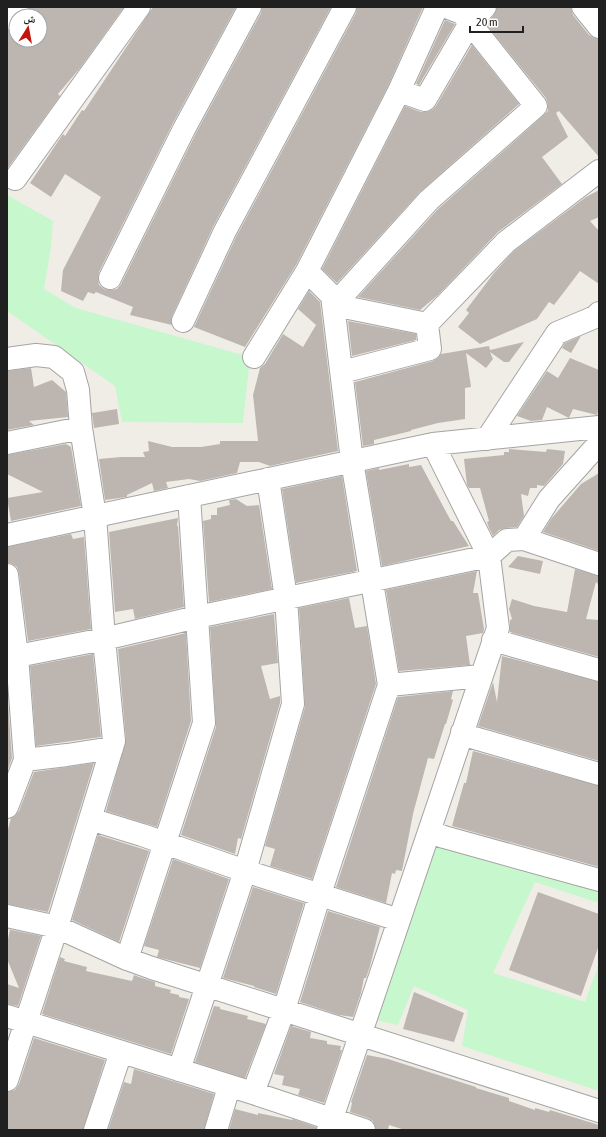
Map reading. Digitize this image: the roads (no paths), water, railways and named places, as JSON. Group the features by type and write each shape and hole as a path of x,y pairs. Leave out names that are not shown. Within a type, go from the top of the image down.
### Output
{"street":[{"path":"7,18 17,7"},
{"path":"15,179 139,7"},
{"path":"110,278 184,129 250,7"},
{"path":"183,321 225,231 345,7"},
{"path":"254,357 307,271 399,91 437,7"},
{"path":"334,305 429,200 536,106 462,13 446,7"},
{"path":"399,91 425,100 470,23 485,7"},
{"path":"583,7 599,27"},
{"path":"427,324 506,242 599,171"},
{"path":"253,1093 284,1010 320,894 389,685 352,461 334,305 332,296 307,271"},
{"path":"334,305 427,324"},
{"path":"487,439 557,333 595,317 599,313"},
{"path":"342,372 430,349 427,324"},
{"path":"7,359 36,355 54,357 73,372 78,390 81,428 95,516 104,639 114,741 57,927 16,1019 7,1080"},
{"path":"7,534 433,444 599,427"},
{"path":"7,443 81,428"},
{"path":"330,1125 498,628 489,556 433,444"},
{"path":"524,539 549,499 593,450 599,446"},
{"path":"179,1070 245,871 294,704 286,598 268,479"},
{"path":"127,959 204,723 189,496"},
{"path":"12,657 104,639 197,617 489,556 508,540 524,539 599,564"},
{"path":"7,575 19,756 7,807"},
{"path":"493,640 599,670"},
{"path":"389,685 481,676"},
{"path":"462,732 471,737 599,774"},
{"path":"19,756 67,755 112,748"},
{"path":"90,819 245,871 399,920"},
{"path":"429,832 599,880"},
{"path":"7,916 57,927 127,959 599,1111"},
{"path":"16,1019 229,1087 253,1093 330,1125 364,1130"},
{"path":"95,1130 121,1052"},
{"path":"216,1130 229,1087"}]}
